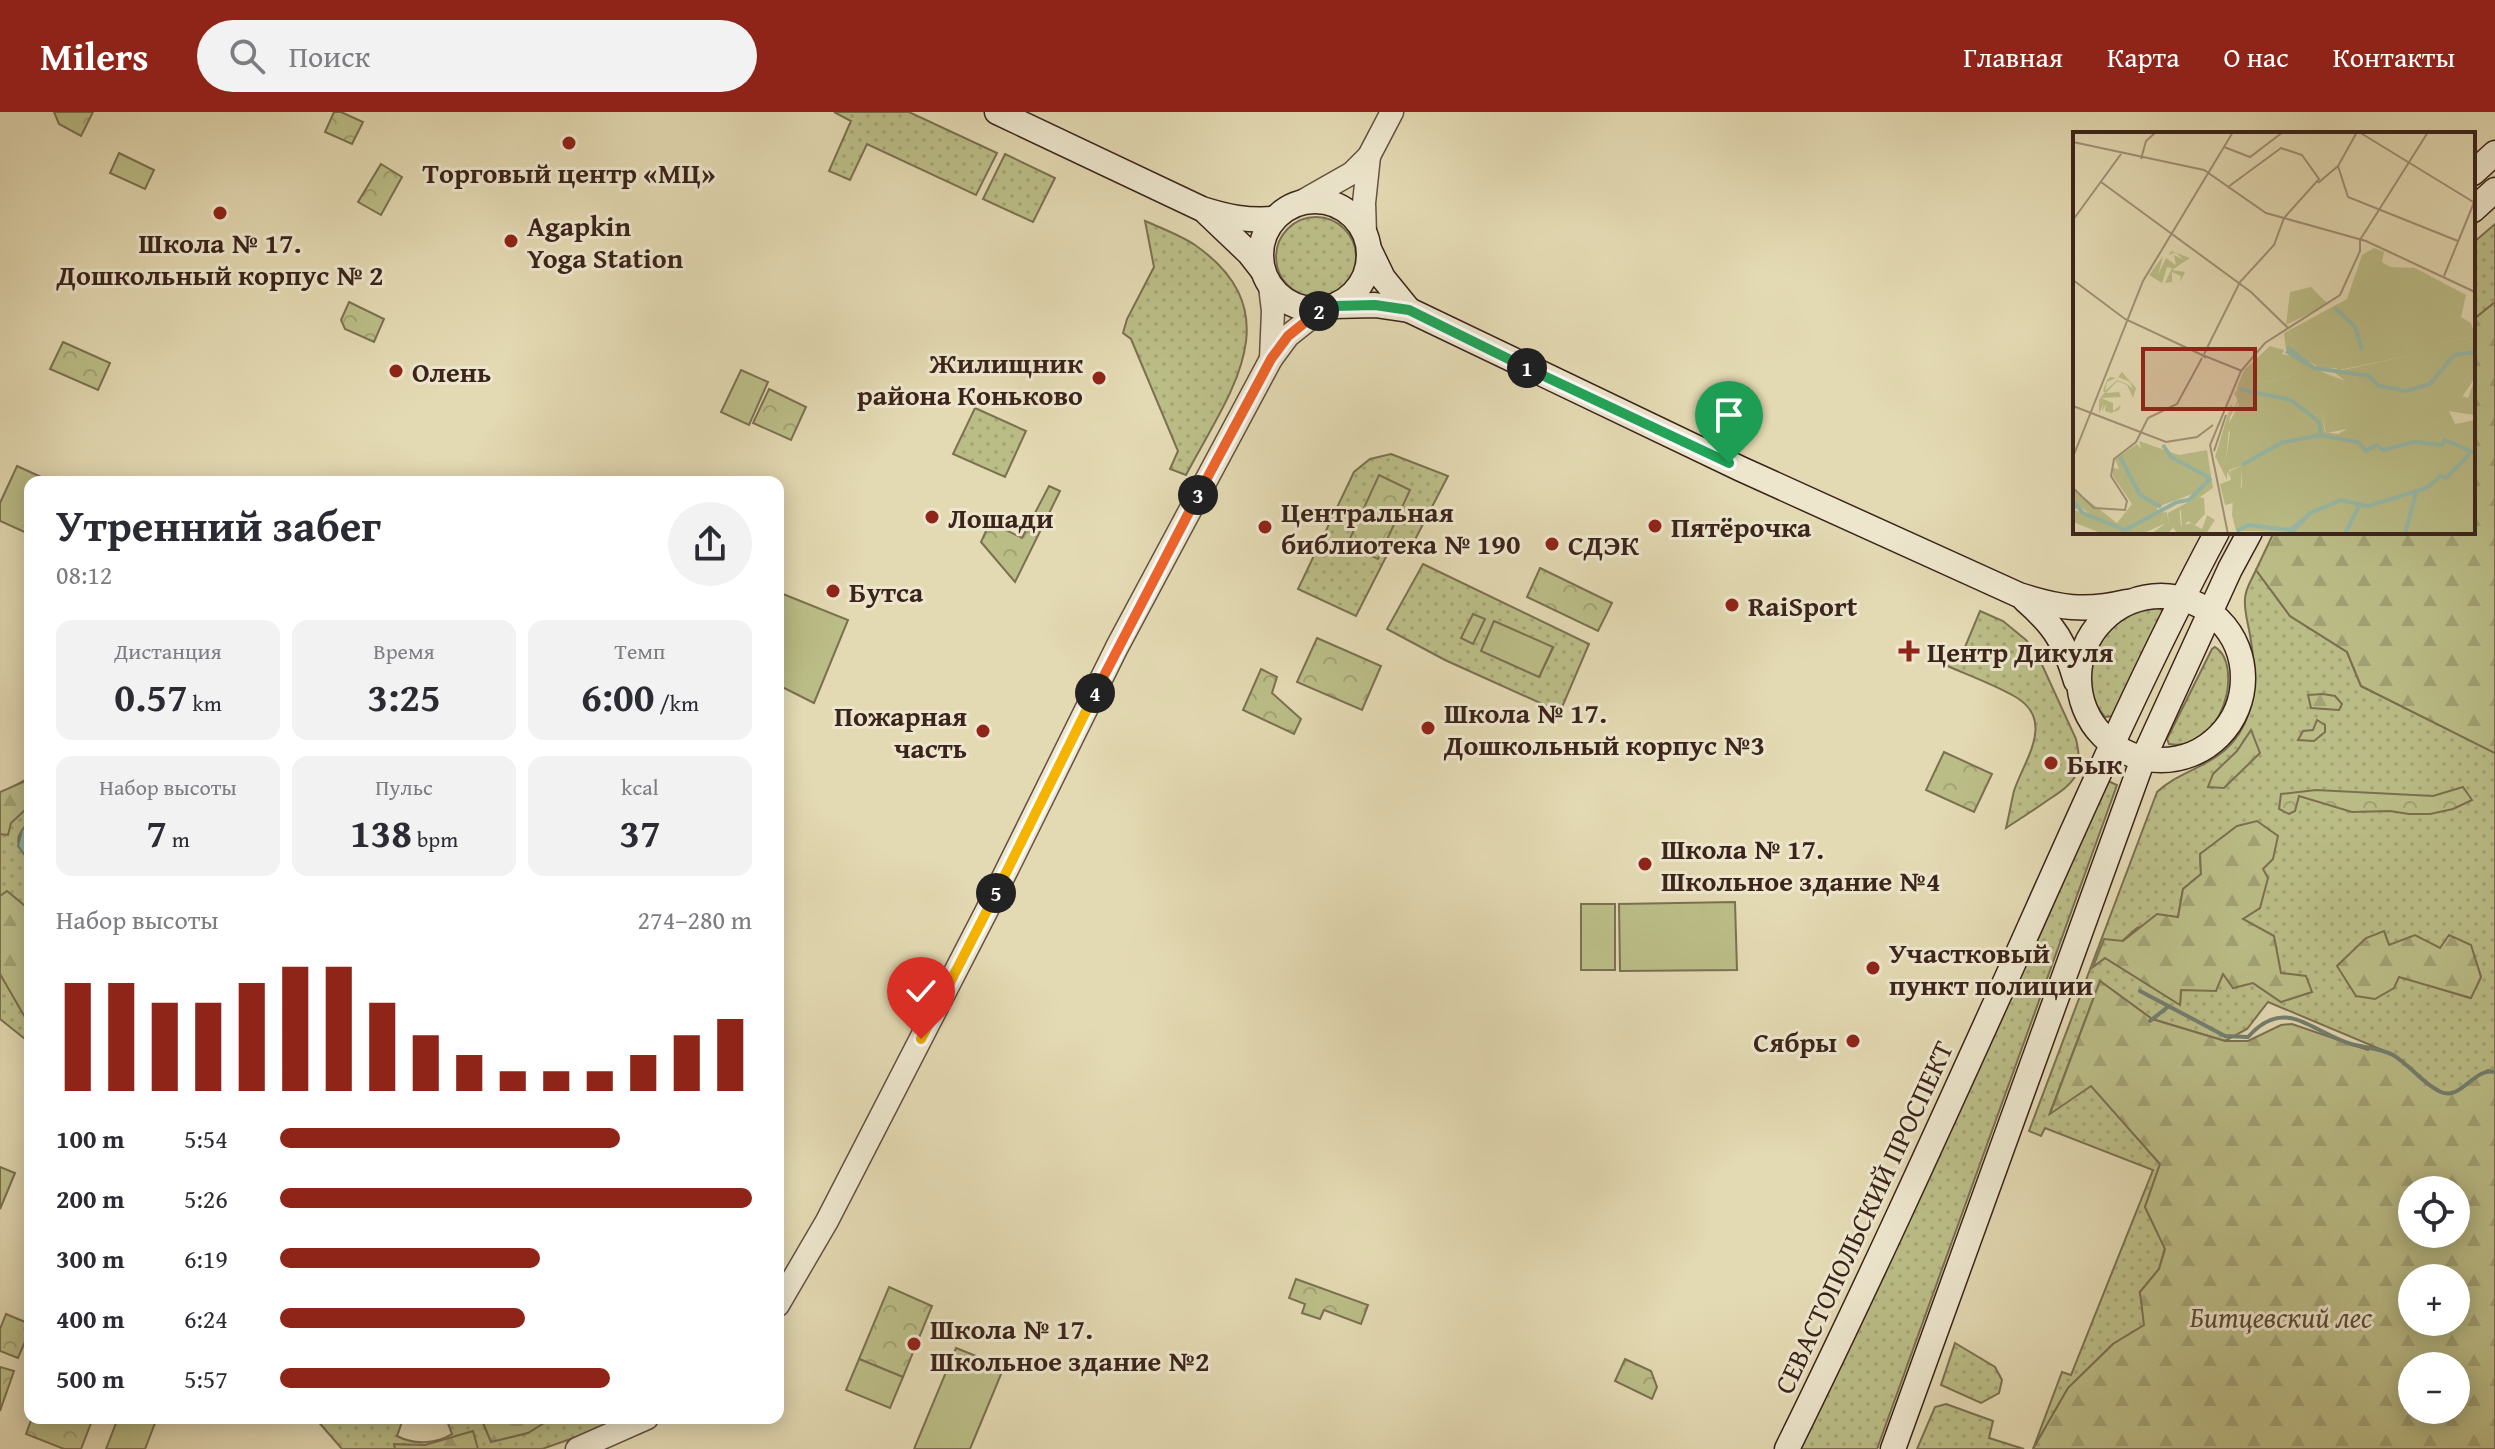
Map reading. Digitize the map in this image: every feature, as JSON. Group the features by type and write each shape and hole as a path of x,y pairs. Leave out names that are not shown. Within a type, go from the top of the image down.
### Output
{"main road":[{"path":"997,112 1202,209 1251,221 1274,219"},
{"path":"2475,171 2495,153"},
{"path":"2475,208 2495,190"},
{"path":"1266,278 1261,243 1281,211 1301,202 1316,200 1332,203 1357,220 1383,278 1409,310"},
{"path":"1202,209 1241,245 1266,278 1293,305 1307,309 1375,305 1409,310 1741,469 2019,595 2049,605 2082,609 2164,594 2183,596 2211,609 2225,624 2238,658 2239,690 2229,725 2204,751 2185,759 2164,762 2143,759 2112,745 2087,714 2061,636 2043,615 2019,595"},
{"path":"1328,307 1350,297 1361,283 1368,267 1367,241"},
{"name":"СЕВАСТОПОЛЬСКИЙ ПРОСПЕКТ","path":"1787,1449 1875,1268 2112,745 2216,534"},
{"path":"1893,1449 2143,759 2211,609 2249,534"},
{"path":"2080,695 2081,657 2088,640 2110,612 2127,602"}],"street":[{"path":"1301,202 1352,173 1369,156 1392,112"},
{"path":"1367,241 1365,190 1369,156"},
{"path":"1266,278 1273,311 1271,359"},
{"path":"784,1295 827,1221 993,900 1117,647 1271,359 1288,336 1328,307"},
{"path":"577,1449 633,1424"}],"green space":[{"path":"54,112 93,112 81,136 59,124"},
{"path":"334,112 363,122 352,144 325,132"},
{"path":"834,112 909,112 997,153 976,195 867,144 850,180 829,171 851,121"},
{"path":"119,153 154,170 145,189 110,173"},
{"path":"1005,154 1055,178 1033,222 983,199"},
{"path":"381,164 402,177 381,215 358,202"},
{"path":"1316,217 1331,220 1344,229 1353,242 1356,257 1353,272 1344,285 1331,294 1316,297 1301,294 1288,285 1279,272 1276,257 1279,242 1288,229 1301,220"},
{"path":"1145,221 1195,245 1225,271 1241,299 1247,327 1243,356 1233,385 1186,475 1170,469 1178,451 1131,339 1123,333 1154,267"},
{"path":"2495,224 2495,302 2475,318 2475,241"},
{"path":"349,302 384,319 374,342 345,329 341,320"},
{"path":"2495,302 2495,753 2361,686 2347,652 2290,616 2256,570 2273,534 2475,534 2475,318"},
{"path":"63,342 110,363 98,390 50,369"},
{"path":"741,370 768,382 749,425 721,412"},
{"path":"769,389 806,407 791,440 753,423"},
{"path":"975,408 1026,431 1005,477 953,454"},
{"path":"1391,454 1448,476 1407,555 1390,549 1356,616 1298,589 1354,472 1370,459"},
{"path":"17,466 39,476 24,476 24,532 0,521 0,503"},
{"path":"1379,475 1410,490 1378,559 1347,545"},
{"path":"1049,486 1060,491 1015,582 981,542 990,522 1022,538"},
{"path":"1423,564 1589,644 1560,712 1445,660 1387,629","holes":["1553,648 1539,677 1481,650"]},
{"path":"1540,568 1612,603 1598,631 1527,597"},
{"path":"2256,570 2290,616 2347,652 2361,686 2495,753 2495,1072 2488,1070 2454,1093 2441,1093 2385,1051 2268,1002 2247,1029 2225,1041 2152,1019 2100,981 2050,1113 2091,1085 2160,1164 2145,1207 2165,1248 2159,1269 2140,1292 2145,1325 2113,1344 2068,1388 2033,1449 2062,1372 2071,1375 2153,1170 2045,1128 2041,1136 2029,1131 2157,792 2225,750 2244,725 2254,681 2245,599","holes":["2215,845 2242,919 2281,973 2281,1002 2253,983 2223,973 2181,989 2180,1004 2105,958 2094,966 2137,928 2178,917 2183,889 2201,874 2200,854","2384,931 2389,945 2440,948 2470,945 2481,977 2470,998 2398,976"]},
{"path":"784,594 848,620 814,703 784,688"},
{"path":"2145,608 2159,608 2164,612 2114,716 2105,717 2094,702 2086,677 2092,649 2108,627 2120,618"},
{"path":"1980,611 2003,621 2026,640 2038,656 2076,739 2078,751 2078,768 2071,782 2006,828 2014,791 2030,754 2036,728 2027,706 2014,696 1945,665 1949,655 1960,659"},
{"path":"1473,614 1485,619 1473,644 1461,638"},
{"path":"1494,621 1553,647 1539,677 1481,651"},
{"path":"1317,638 1381,666 1362,710 1297,682"},
{"path":"2215,647 2224,656 2228,671 2224,705 2203,735 2188,743 2169,744 2167,739"},
{"path":"1261,669 1277,677 1272,693 1301,719 1294,734 1243,710"},
{"path":"2308,695 2335,696 2342,704 2339,710 2311,708"},
{"path":"2317,720 2325,725 2325,732 2314,741 2298,740 2303,731 2313,730"},
{"path":"2251,730 2260,753 2224,788 2208,787 2213,774 2237,751"},
{"path":"1944,752 1992,774 1974,812 1926,790"},
{"path":"24,781 24,828 18,842 24,854 24,1038 0,1019 0,794"},
{"path":"2108,781 2117,785 1877,1449 1799,1449"},
{"path":"24,782 24,811 11,823 8,835 0,834 0,792"},
{"path":"2463,787 2472,800 2453,809 2430,814 2352,812 2299,796 2295,811 2289,814 2279,809 2281,794 2316,790 2433,796"},
{"path":"2257,821 2278,836 2273,859 2263,869 2268,878 2260,908 2243,919 2274,936 2281,973 2306,976 2312,992 2281,1002 2253,983 2233,988 2223,974 2216,991 2181,990 2180,1005 2105,958 2093,967 2104,939 2123,941 2157,914 2178,917 2183,889 2201,874 2200,854 2237,826"},
{"path":"7,891 24,905 24,1016 0,974 0,896"},
{"path":"1735,902 1737,970 1620,971 1619,904"},
{"path":"1581,904 1615,904 1615,970 1581,970"},
{"path":"2384,931 2389,945 2415,935 2440,948 2449,935 2471,945 2481,977 2471,998 2399,977 2394,988 2375,999 2356,996 2337,966 2366,938"},
{"name":"Битцевский лес","path":"2100,981 2152,1019 2225,1041 2248,1041 2281,1025 2292,1024 2368,1050 2370,1046 2377,1048 2396,1057 2445,1093 2458,1091 2481,1074 2495,1072 2495,1449 2033,1449 2068,1388 2113,1344 2144,1325 2140,1292 2159,1269 2165,1249 2145,1207 2160,1164 2091,1086 2050,1114"},
{"path":"0,1167 15,1173 0,1209"},
{"path":"1296,1279 1368,1305 1361,1324 1324,1310 1320,1319 1302,1313 1305,1304 1289,1298"},
{"path":"889,1287 932,1306 903,1377 859,1359"},
{"path":"6,1314 24,1322 24,1344 18,1358 0,1351 0,1329"},
{"path":"1955,1343 1995,1367 2002,1380 1999,1393 1981,1403 1941,1385"},
{"path":"956,1348 1004,1367 970,1449 914,1449"},
{"path":"859,1359 903,1377 890,1408 846,1390"},
{"path":"1625,1359 1651,1371 1657,1387 1652,1399 1615,1381"},
{"path":"0,1367 14,1371 0,1411"},
{"path":"1946,1404 1993,1421 1989,1438 2024,1449 1917,1449 1935,1407"},
{"path":"30,1424 91,1424 81,1449 64,1449 26,1434"},
{"path":"116,1424 155,1424 145,1449 106,1449"},
{"path":"320,1424 401,1424 397,1436 424,1442 452,1434 448,1424 606,1424 542,1449 342,1449"},
{"path":"484,1424 542,1424 528,1433 491,1442"},
{"path":"473,1431 478,1449 395,1449 394,1444 425,1445"}],"shaded area":[{"path":"24,828 24,854 18,846"}],"waterway":[{"path":"2140,991 2225,1036 2248,1037 2261,1025 2274,1019 2298,1020 2337,1039 2393,1055 2429,1085 2448,1094 2481,1074 2495,1072"},
{"path":"2150,1021 2169,1006"}],"place":[{"name":"Торговый центр «МЦ»","path":"569,143"},
{"name":"Школа № 17. Дошкольный корпус № 2","path":"220,213"},
{"name":"Agapkin Yoga Station","path":"511,241"},
{"name":"Олень","path":"396,371"},
{"name":"Жилищник района Коньково","path":"1099,378"},
{"name":"Лошади","path":"932,517"},
{"name":"Пятёрочка","path":"1655,526"},
{"name":"Центральная библиотека № 190","path":"1265,527"},
{"name":"СДЭК","path":"1552,544"},
{"name":"Бутса","path":"833,591"},
{"name":"RaiSport","path":"1732,605"},
{"name":"Центр Дикуля","path":"1909,651"},
{"name":"Школа № 17. Дошкольный корпус №3","path":"1428,728"},
{"name":"Пожарная часть","path":"983,731"},
{"name":"Бык","path":"2051,763"},
{"name":"Школа № 17. Школьное здание №4","path":"1645,864"},
{"name":"Участковый пункт полиции","path":"1873,968"},
{"name":"Сябры","path":"1853,1041"},
{"name":"Школа № 17. Школьное здание №2","path":"914,1344"}],"route":[{"path":"921,1039 1117,647 1271,359 1288,336 1322,309 1375,305 1409,310 1729,463"}]}
